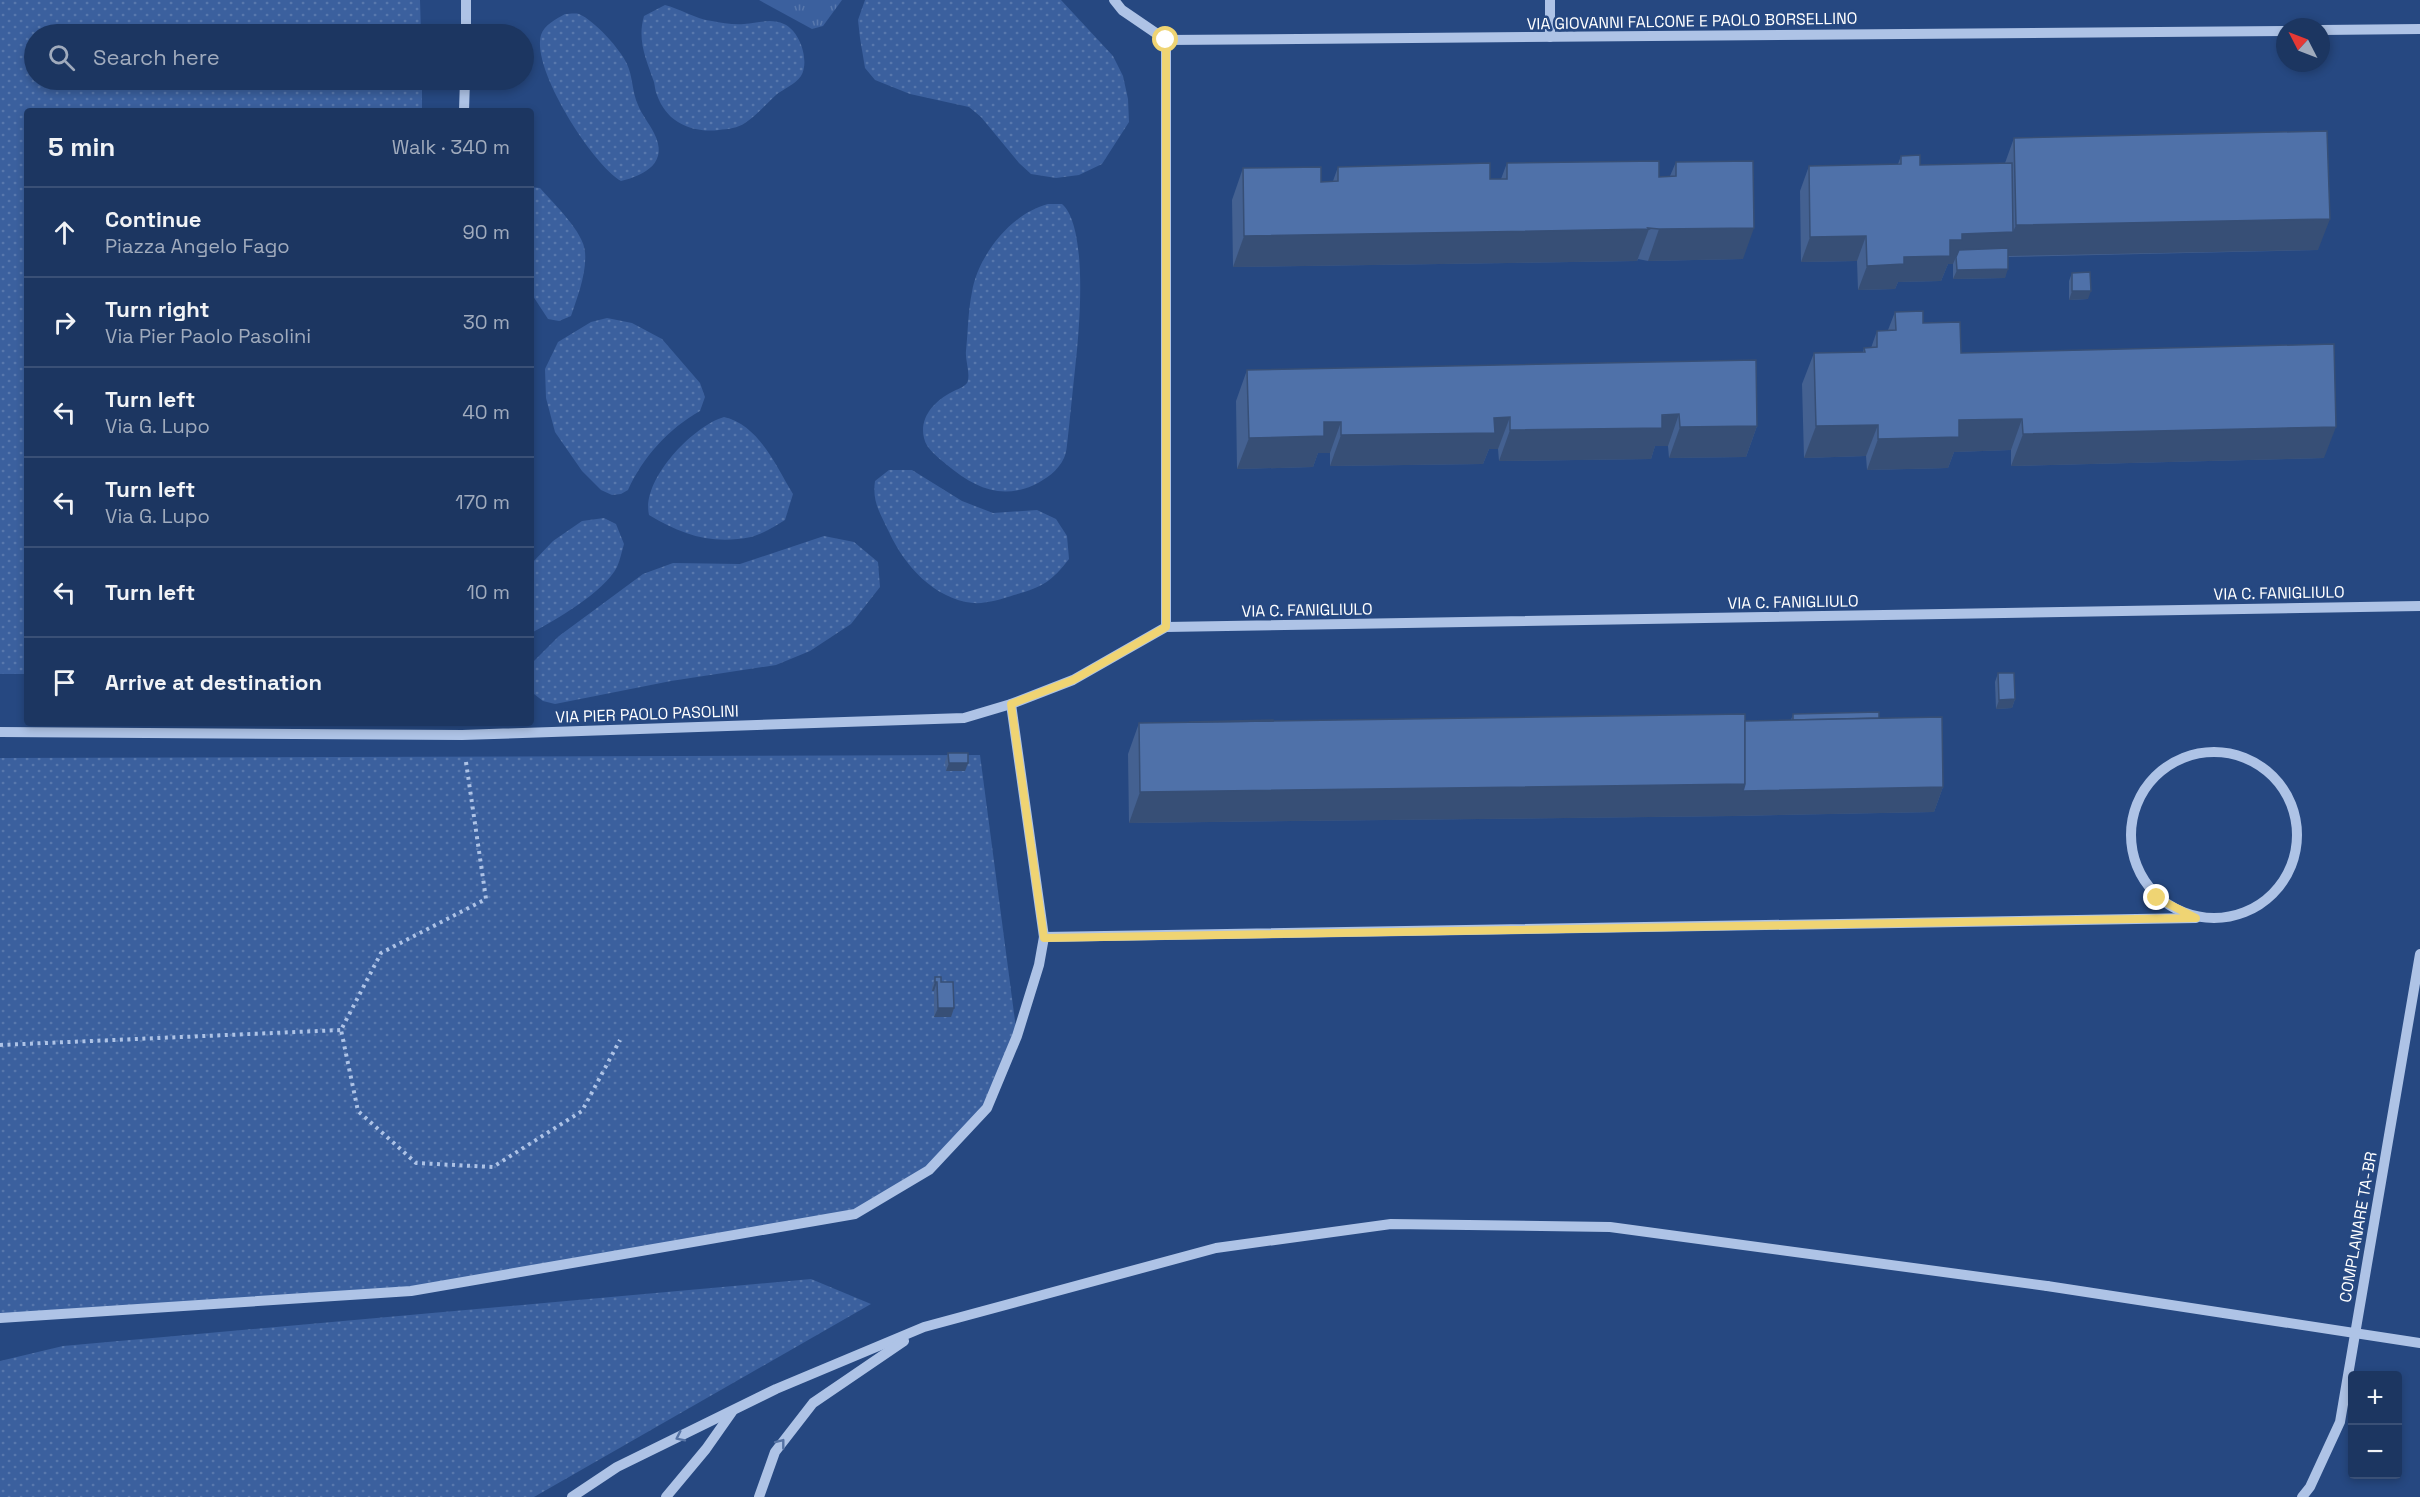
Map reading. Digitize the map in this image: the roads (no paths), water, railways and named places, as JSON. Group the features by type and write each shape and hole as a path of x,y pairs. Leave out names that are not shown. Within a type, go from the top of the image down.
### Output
{"street":[{"path":"466,0 466,24"},
{"path":"1114,0 1122,9 1166,40 1166,627"},
{"path":"1550,0 1550,37"},
{"path":"2330,30 2420,29"},
{"name":"VIA GIOVANNI FALCONE E PAOLO BORSELLINO","path":"1166,40 2276,30"},
{"path":"464,108 465,90"},
{"name":"VIA C. FANIGLIULO","path":"1166,627 2420,606"},
{"name":"VIA PIER PAOLO PASOLINI","path":"0,732 462,735 964,718 1011,704 1073,680 1166,627"},
{"path":"0,1318 411,1291 855,1214 929,1170 987,1108 1017,1036 1039,965 1044,938 1011,704"},
{"path":"462,726 462,735"},
{"path":"1044,938 2196,918 2240,915 2276,891 2296,852 2294,809 2270,772 2232,752 2188,754 2151,778 2131,818 2133,861 2151,889 2157,898 2196,918"},
{"name":"COMPLANARE TA-BR","path":"2302,1497 2310,1487 2340,1422 2420,954"},
{"path":"572,1497 617,1467 776,1389 924,1327 1216,1248 1391,1224 1610,1227 2047,1286 2420,1343"},
{"path":"759,1497 775,1452 813,1403 924,1327"},
{"path":"666,1497 733,1412"}]}
